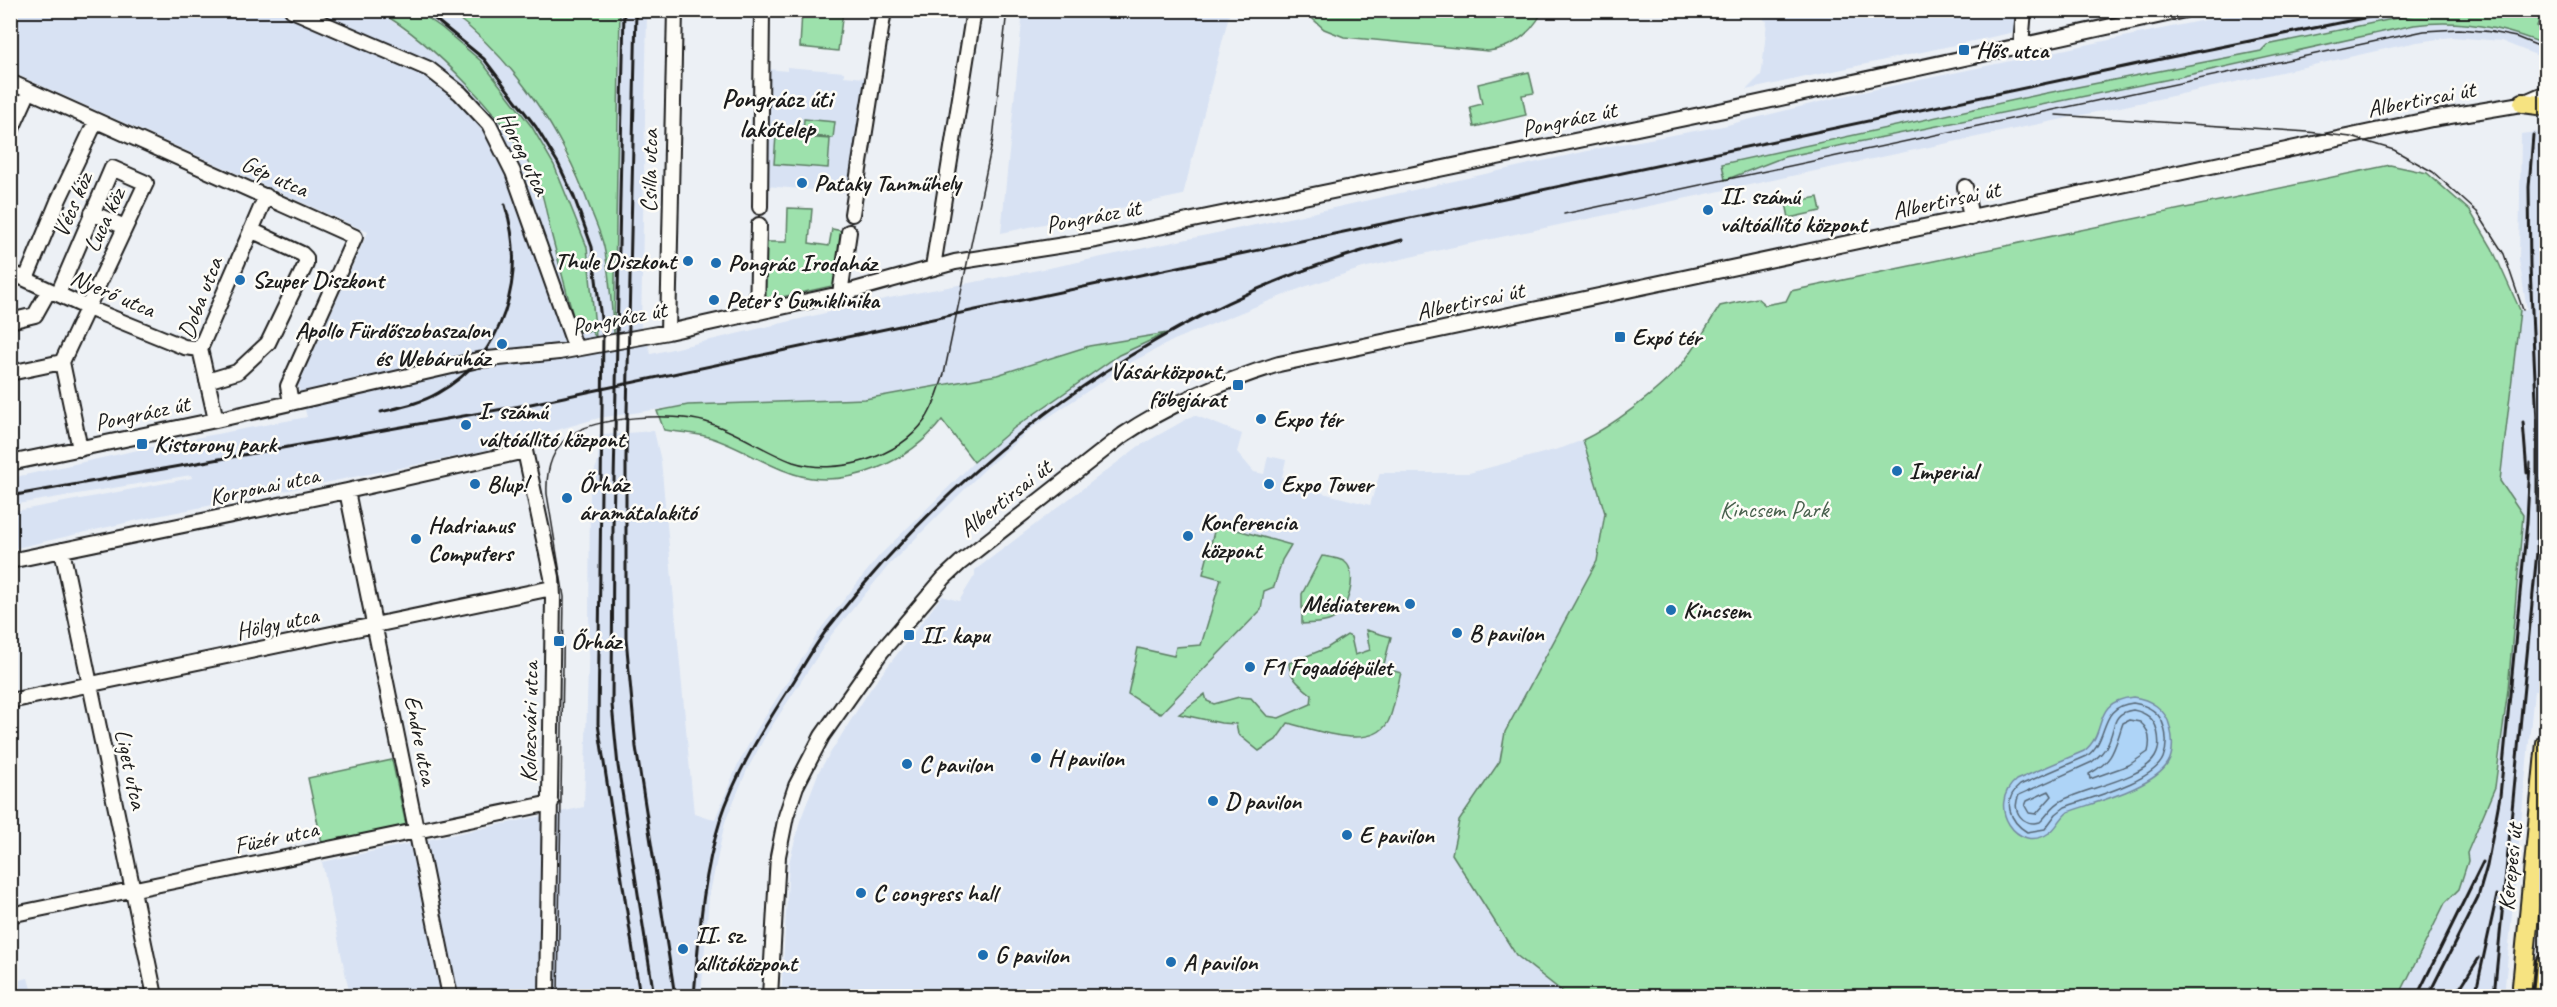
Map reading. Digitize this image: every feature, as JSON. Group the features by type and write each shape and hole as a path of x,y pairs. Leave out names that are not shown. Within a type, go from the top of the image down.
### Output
{"main road":[{"path":"2523,103 2547,106"},
{"name":"Kerepesi út","path":"2521,996 2547,743"},
{"path":"2543,996 2547,963"}],"street":[{"name":"Horog utca","path":"292,10 429,69 460,93 489,124 513,172 576,349"},
{"name":"Csilla utca","path":"668,332 675,10"},
{"path":"760,207 762,10"},
{"path":"852,213 884,10"},
{"path":"933,267 974,10"},
{"path":"2021,45 2024,10"},
{"name":"Pongrácz út","path":"10,463 291,404 478,360 576,349 668,332 840,294 933,267 1096,240 1741,106 2185,10"},
{"name":"Gép utca","path":"10,82 355,237 288,386 291,404"},
{"path":"10,133 29,91"},
{"name":"Albertirsai út","path":"2523,103 2547,93"},
{"name":"Albertirsai út","path":"770,996 778,856 786,816 796,786 822,736 881,652 944,578 960,563 1097,454 1142,422 1214,385 1279,364 2432,119 2547,100"},
{"path":"26,279 59,199 96,121"},
{"name":"Vécs köz","path":"10,321 35,315 53,292 112,168 146,183"},
{"name":"Luca köz","path":"62,362 146,183"},
{"path":"1965,187 1971,218"},
{"name":"Doba utca","path":"216,420 200,348 266,196"},
{"path":"92,213 125,227"},
{"path":"757,313 759,225"},
{"path":"207,381 237,372 268,344 306,264 306,258 302,254 251,230"},
{"path":"840,294 849,232"},
{"name":"Nyerő utca","path":"10,272 88,308 184,347 200,348"},
{"path":"10,373 62,362 80,449"},
{"name":"Korponai utca","path":"10,561 347,491 525,451"},
{"name":"Kolozsvári utca","path":"525,451 552,588 547,996"},
{"name":"Endre utca","path":"347,491 450,996"},
{"name":"Liget utca","path":"62,550 155,996"},
{"name":"Hölgy utca","path":"10,701 552,588"},
{"name":"Füzér utca","path":"10,915 551,804"}],"shaded area":[{"path":"1765,10 2016,11 2015,32 1746,90 1761,75 1767,21 1764,20"},
{"path":"11,11 378,11 424,44 461,78 491,111 516,146 537,180 577,331 587,247 554,165 532,127 481,61 418,11 449,11 454,15 493,50 528,90 550,123 586,198 604,246 614,327 620,11 647,11 641,328 651,354 889,298 1049,268 1293,217 1610,146 1723,126 1839,97 2247,11 2436,11 2267,45 2261,51 2047,93 1723,164 1725,179 1784,157 2170,79 2414,25 2453,23 2505,30 2546,45 2546,59 2501,41 2452,37 2417,42 1363,268 1304,287 1178,338 1128,364 1031,429 984,470 890,564 832,634 766,735 747,770 725,822 709,897 701,996 350,996 322,862 584,807 590,482 598,462 599,435 654,431 661,461 694,814 715,819 737,766 756,731 822,627 879,556 974,462 1014,428 1119,355 1164,334 1089,346 997,375 865,399 688,405 599,418 475,453 147,518 12,549 11,512 192,478 191,475 11,505 11,478 174,442 307,417 298,385 368,232 11,72"},
{"path":"1023,11 1230,11 1183,195 1001,233"},
{"path":"787,67 844,72 844,76 865,78 848,193 766,186 767,69 787,71"},
{"path":"2536,132 2546,138 2546,643 2542,692 2534,691 2504,996 2399,996 2445,903 2459,889 2468,862 2467,853 2493,794 2497,778 2508,689 2523,515 2500,481 2520,310 2527,310 2519,260 2521,134"},
{"path":"1194,415 1242,434 1237,452 1254,472 1264,474 1268,456 1286,460 1282,477 1297,481 1295,490 1319,492 1370,505 1380,473 1469,473 1562,448 1583,440 1605,513 1597,561 1505,732 1500,761 1459,821 1516,955 1568,996 781,996 789,863 800,821 819,771 871,688 942,596 959,601 975,575 975,570 1139,446"},
{"path":"28,978 33,996 11,996 11,982"}],"green space":[{"path":"2436,10 2542,11 2537,26 2546,45 2482,26 2448,23 2414,25 2170,79 1784,157 1725,180 1722,164 2047,93 2261,51 2267,45"},
{"path":"378,11 418,11 442,28 481,61 532,127 554,165 587,247 596,337 591,331 577,331 537,180 509,133 490,109 445,62 399,24"},
{"path":"449,11 620,11 614,333 608,268 603,242 579,179 534,99 495,52"},
{"path":"802,11 843,11 838,51 800,47"},
{"path":"1304,11 1543,11 1527,33 1505,47 1488,51 1344,37 1324,29"},
{"path":"1529,72 1534,93 1522,95 1526,115 1474,127 1470,107 1482,104 1478,84"},
{"path":"804,119 835,122 833,138 803,135"},
{"path":"776,135 830,139 828,168 774,164"},
{"name":"Kincsem Park","path":"2390,165 2427,173 2470,211 2492,248 2520,310 2500,481 2523,515 2508,689 2495,787 2467,853 2468,861 2459,889 2445,903 2399,996 1568,996 1516,955 1452,854 1459,821 1500,761 1505,732 1597,561 1605,513 1583,440 1619,418 1667,380 1688,356 1720,306 1757,298 1765,305 1786,301 1791,291"},
{"path":"1818,197 1821,211 1789,218 1786,203"},
{"path":"788,208 812,209 809,243 829,246 832,229 848,232 841,284 759,302 762,242 787,242"},
{"path":"1167,333 1119,355 1014,428 974,462 942,420 913,448 876,469 856,475 814,478 783,470 716,440 700,435 664,430 657,411 688,405 865,399 997,375 1089,346"},
{"path":"1216,524 1291,545 1282,560 1274,587 1264,591 1261,610 1160,714 1128,694 1138,648 1174,656 1176,647 1201,645 1221,579 1203,574"},
{"path":"1322,556 1343,561 1349,567 1350,593 1342,610 1331,620 1302,624 1302,594"},
{"path":"1366,630 1391,637 1383,668 1401,673 1388,722 1380,731 1369,736 1341,736 1288,723 1276,740 1259,751 1238,734 1236,724 1179,714 1205,694 1207,701 1214,704 1239,697 1251,698 1267,716 1279,718 1311,704 1312,695 1293,677 1289,663 1327,648 1347,635 1351,637 1355,655 1370,650"},
{"path":"392,760 406,825 322,843 308,778"}],"water":[{"path":"2133,697 2156,706 2168,721 2172,736 2172,750 2168,763 2161,772 2137,787 2068,812 2049,833 2037,838 2026,838 2017,833 2009,825 2004,802 2007,791 2016,780 2084,751 2092,743 2105,711 2120,700"}],"tram line":[{"path":"558,996 564,597 547,494 547,478 557,449 568,437 596,424 635,418 675,417 706,422 728,430 793,462 828,467 847,465 883,454 899,445 913,433 931,409 944,374 993,139 1007,10"},
{"path":"1564,214 2424,31 2459,29 2493,32"},
{"path":"2485,31 2516,37 2546,49"},
{"path":"2056,115 2308,132 2351,137 2394,150 2433,172 2477,212 2504,254 2523,310"}],"railway":[{"path":"424,10 484,59 536,127 558,163 574,197 592,247 603,335 598,724 640,996"},
{"path":"624,10 613,529 612,705 618,766 654,996"},
{"path":"636,10 626,458 626,638 636,747 675,996"},
{"path":"10,496 526,405 2166,58 2403,10"},
{"path":"2494,996 2537,552 2537,423 2529,187 2533,135"},
{"path":"381,412 418,402 438,393 461,377 480,358 494,336 505,311 511,286 513,259 511,232 505,205"},
{"path":"694,996 702,908 709,864 720,821 734,785 761,733 819,641 885,561 946,498 1013,439 1083,386 1158,339 1236,299 1317,265 1402,240"},
{"path":"2523,422 2527,473"},
{"path":"2428,996 2478,897 2487,866 2500,796 2527,522 2530,463"},
{"path":"2417,996 2483,862"},
{"path":"2475,996 2497,895"},
{"path":"2455,996 2479,958"}],"place":[{"name":"Hős utca","path":"1964,50"},
{"name":"Pataky Tanműhely","path":"802,183"},
{"name":"II. számú váltóállító központ","path":"1708,210"},
{"name":"Thule Diszkont","path":"688,261"},
{"name":"Pongrác Irodaház","path":"716,263"},
{"name":"Szuper Diszkont","path":"240,280"},
{"name":"Peter's Gumiklinika","path":"714,300"},
{"name":"Expó tér","path":"1620,337"},
{"name":"Apollo Fürdőszobaszalon és Webáruház","path":"502,344"},
{"name":"Vásárközpont, főbejárat","path":"1238,385"},
{"name":"Expo tér","path":"1261,419"},
{"name":"I. számú váltóállító központ","path":"466,425"},
{"name":"Kistorony park","path":"142,444"},
{"name":"Imperial","path":"1897,471"},
{"name":"Blup!","path":"475,484"},
{"name":"Expo Tower","path":"1269,484"},
{"name":"Őrház áramátalakító","path":"567,498"},
{"name":"Konferencia központ","path":"1188,536"},
{"name":"Hadrianus Computers","path":"416,539"},
{"name":"Médiaterem","path":"1410,604"},
{"name":"Kincsem","path":"1671,610"},
{"name":"B pavilon","path":"1457,633"},
{"name":"II. kapu","path":"909,635"},
{"name":"Őrház","path":"559,641"},
{"name":"F1 Fogadóépület","path":"1250,667"},
{"name":"H pavilon","path":"1036,758"},
{"name":"C pavilon","path":"907,764"},
{"name":"D pavilon","path":"1213,801"},
{"name":"E pavilon","path":"1347,835"},
{"name":"C congress hall","path":"861,893"},
{"name":"II. sz. állítóközpont","path":"683,949"},
{"name":"G pavilon","path":"983,955"},
{"name":"A pavilon","path":"1171,962"}],"district":[{"name":"Pongrácz úti lakótelep","path":"777,113"}]}
